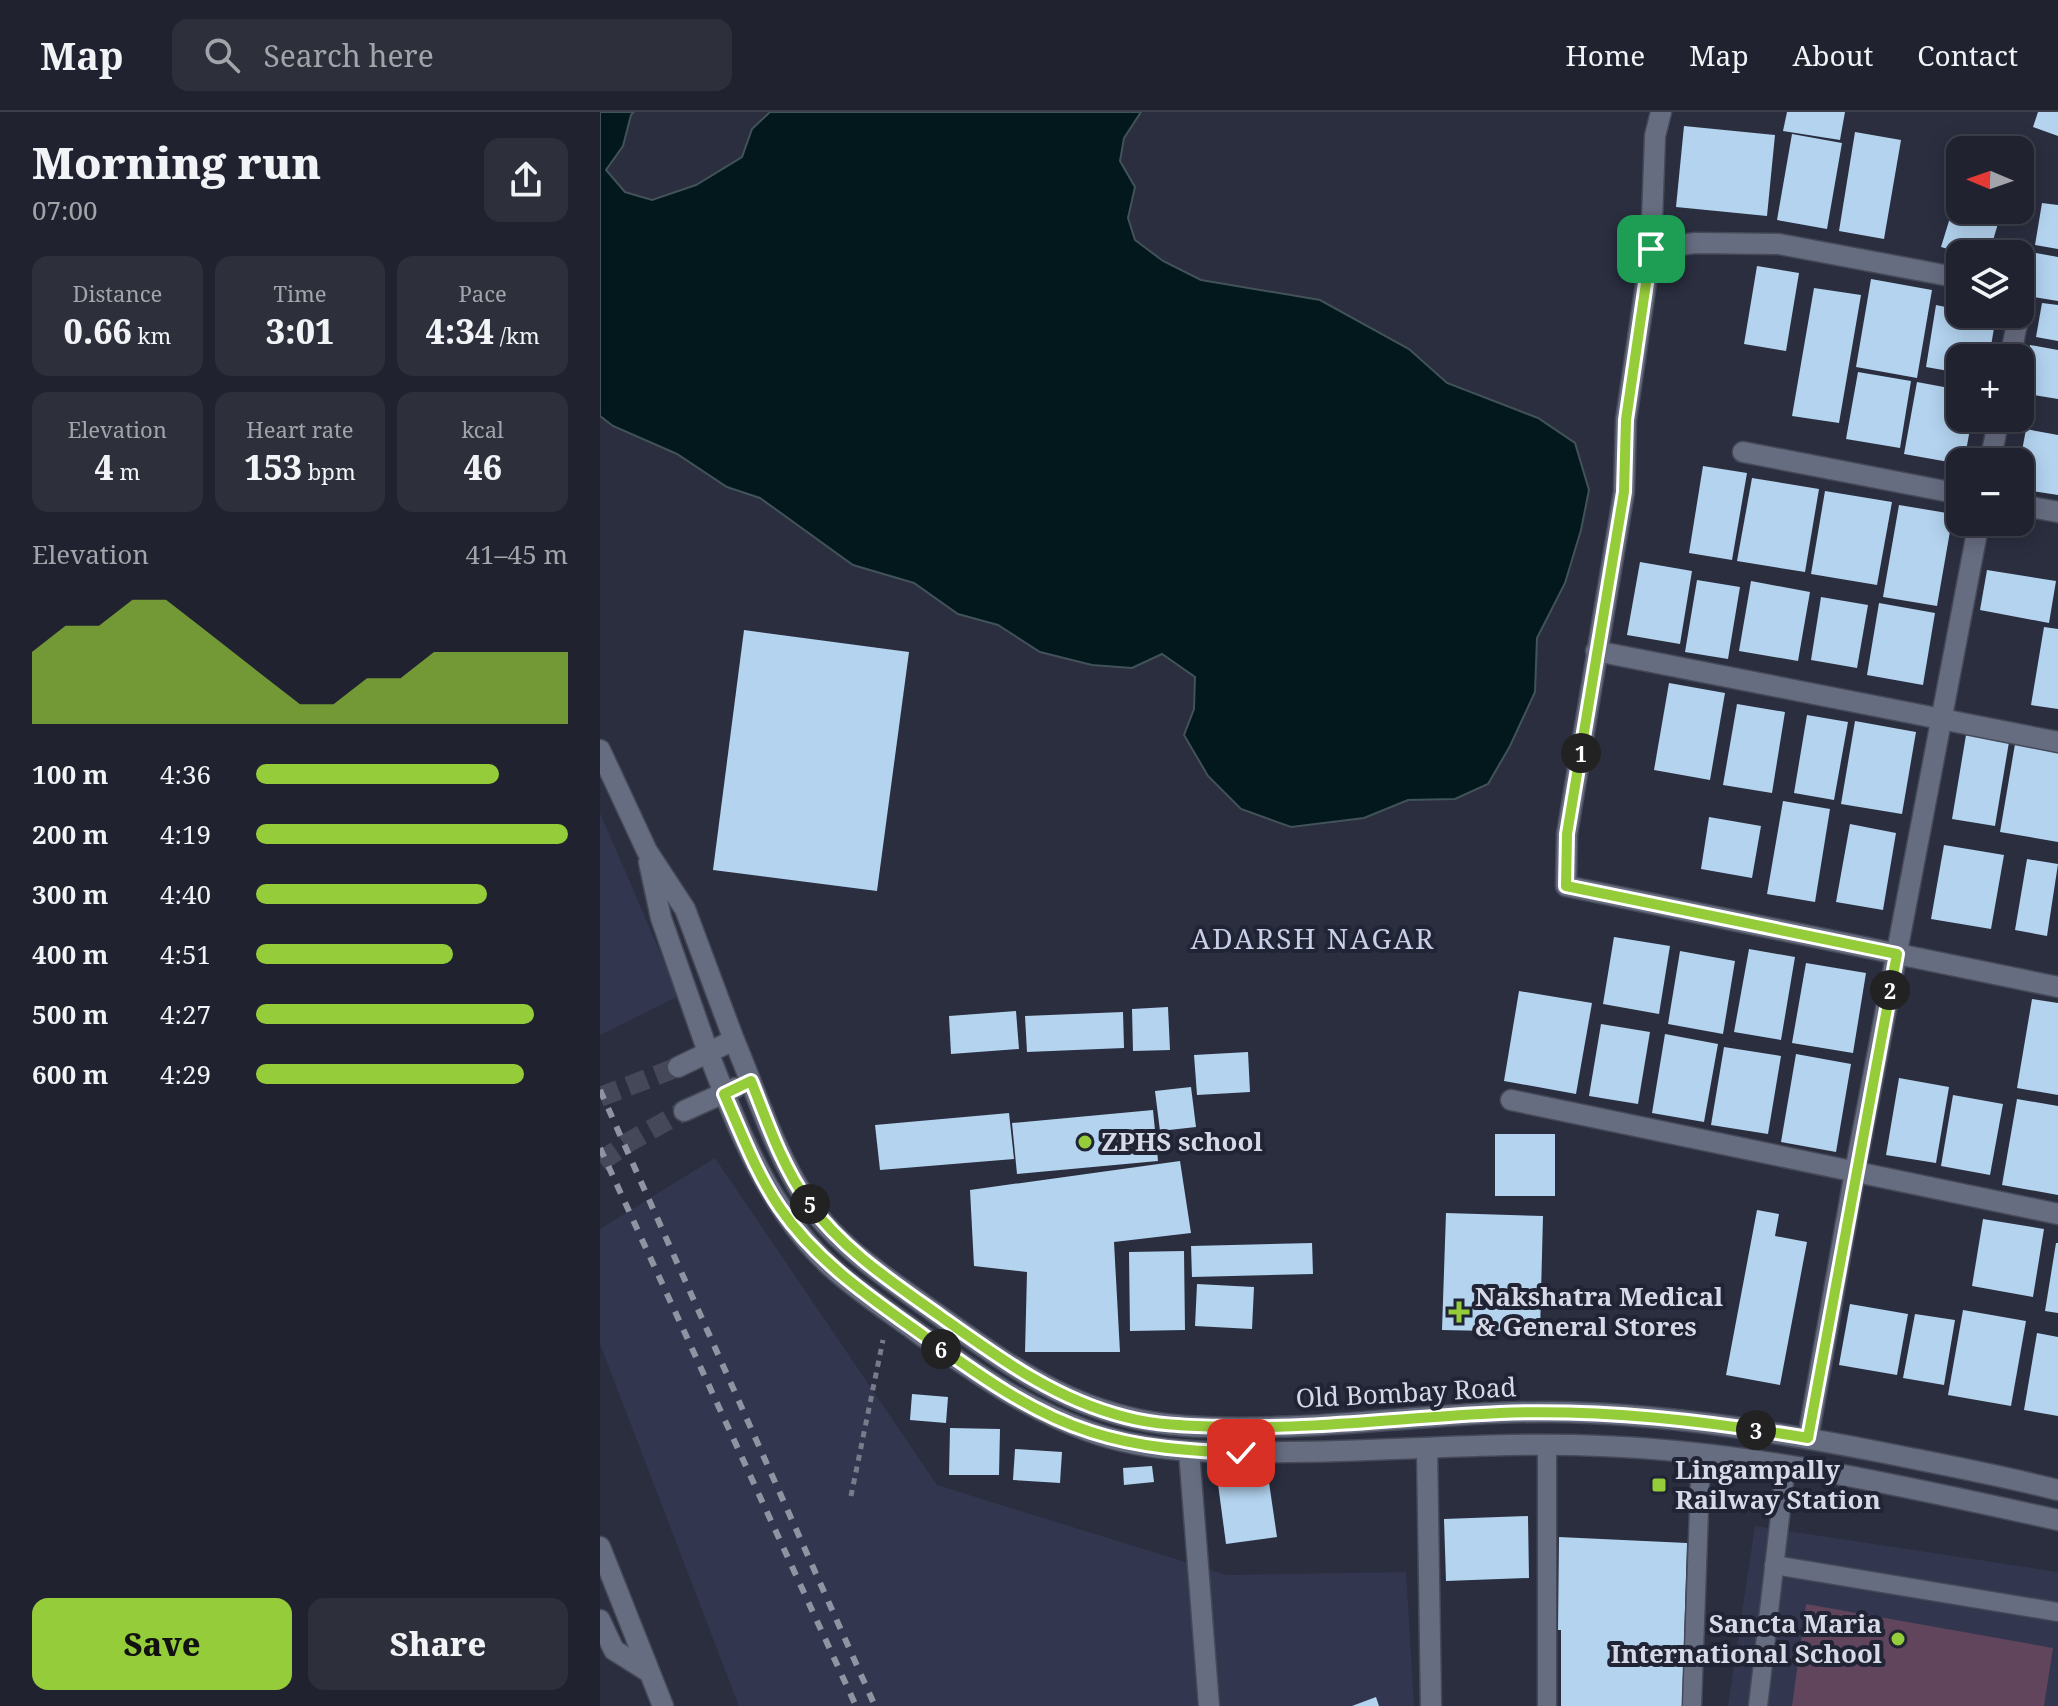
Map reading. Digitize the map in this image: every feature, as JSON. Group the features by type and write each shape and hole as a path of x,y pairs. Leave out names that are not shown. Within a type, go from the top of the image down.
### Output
{"street":[{"path":"1661,112 1655,136 1651,249 1626,420 1624,492 1567,834 1566,886 2058,987"},
{"path":"1651,249 1695,243 1779,244 1946,275"},
{"path":"1743,452 1946,491"},
{"path":"2034,508 2058,512"},
{"path":"1808,1438 1855,1172 1976,536"},
{"path":"1596,651 2058,742"},
{"path":"600,750 647,851"},
{"name":"Old Bombay Road","path":"647,851 685,909 751,1081 786,1164 806,1200 865,1263 1020,1373 1098,1410 1158,1424 1263,1428 1498,1413 1595,1413 1705,1423 1808,1438 2058,1490"},
{"name":"Old Bombay Road","path":"647,851 661,918 708,1052 757,1168 780,1207 829,1264 889,1311 976,1374 1011,1396 1055,1417 1119,1441 1189,1451 1334,1452 1547,1445 1701,1453 1786,1465 2058,1520"},
{"path":"678,1067 734,1040"},
{"path":"684,1111 751,1081"},
{"path":"1511,1100 2058,1214"},
{"path":"1427,1448 1431,1706"},
{"path":"1189,1451 1209,1706"},
{"path":"600,1547 663,1706"},
{"path":"600,1620 614,1650 649,1672"}],"lane":[{"path":"1547,1445 1547,1706"},
{"path":"1692,1706 1701,1453"},
{"path":"1758,1706 1786,1465"},
{"path":"1774,1565 2058,1612"}],"path":[{"path":"851,1496 889,1311"}],"shaded area":[{"path":"600,112 634,112 623,146 606,170 625,192 652,200 696,185 742,157 752,129 770,112 1141,112 1124,138 1120,161 1135,187 1128,218 1135,240 1163,261 1201,280 1320,300 1409,349 1447,383 1538,418 1575,443 1589,490 1581,530 1565,583 1537,638 1535,692 1488,784 1455,799 1408,800 1364,818 1291,827 1241,809 1208,776 1184,735 1194,709 1195,677 1162,654 1132,668 1092,665 1040,652 998,625 958,614 914,583 853,565 760,498 727,487 677,454 613,426 600,416"},
{"path":"600,813 679,996 600,1035"},
{"path":"715,1158 937,1485 1227,1575 1406,1572 1414,1706 739,1706 600,1344 600,1229"},
{"name":"Sancta Maria International School","path":"1755,1526 2058,1572 2058,1706 1728,1706"},
{"path":"1806,1604 2053,1648 2044,1706 1792,1706"}],"building":[{"path":"1787,112 1845,112 1840,140 1783,131"},
{"path":"2038,112 2058,112 2058,136 2033,127"},
{"path":"1684,126 1775,135 1767,216 1676,207"},
{"path":"1855,132 1901,140 1884,239 1839,231"},
{"path":"1792,134 1842,143 1827,229 1777,220"},
{"path":"2042,203 2058,205 2058,249 2035,245"},
{"path":"1948,224 1998,224 1993,240 1946,240 1946,248 1941,247"},
{"path":"2036,253 2058,257 2058,301 2034,297"},
{"path":"1757,266 1799,273 1786,351 1744,344"},
{"path":"1871,279 1932,290 1917,378 1856,367"},
{"path":"1814,288 1861,295 1839,423 1792,416"},
{"path":"2042,303 2058,305 2058,341 2036,337"},
{"path":"1936,305 1946,307 1946,328 1994,328 1991,344 1946,344 1946,371 1926,367"},
{"path":"2034,346 2058,350 2058,399 2034,395"},
{"path":"1858,372 1911,381 1900,448 1846,439"},
{"path":"1917,382 1946,387 1946,432 1969,432 1967,448 1946,448 1946,462 1904,454"},
{"path":"2025,432 2058,435 2058,495 2034,491 2034,448 2023,448"},
{"path":"1703,466 1747,473 1732,560 1689,553"},
{"path":"1752,478 1819,489 1805,572 1737,561"},
{"path":"1825,491 1892,502 1877,585 1811,574"},
{"path":"1899,505 1946,513 1946,536 1949,536 1937,606 1883,597"},
{"path":"1640,562 1692,571 1680,644 1627,635"},
{"path":"1987,570 2056,581 2049,623 1980,610"},
{"path":"1697,580 1740,587 1728,659 1685,652"},
{"path":"1751,581 1810,592 1798,661 1739,651"},
{"path":"1821,597 1868,605 1857,668 1811,660"},
{"path":"1879,603 1935,613 1923,685 1867,675"},
{"path":"2044,627 2058,629 2058,709 2031,705"},
{"path":"744,630 909,652 877,891 713,870"},
{"path":"1669,683 1725,693 1710,780 1654,770"},
{"path":"1737,704 1785,712 1772,793 1723,785"},
{"path":"1807,715 1848,722 1834,800 1794,793"},
{"path":"1855,721 1916,732 1902,814 1841,804"},
{"path":"1966,735 2009,742 1995,826 1952,819"},
{"path":"2015,744 2058,751 2058,842 2000,832"},
{"path":"1783,801 1830,809 1815,902 1767,894"},
{"path":"1709,817 1761,826 1752,878 1701,869"},
{"path":"1850,824 1896,833 1883,910 1836,902"},
{"path":"1944,845 2004,855 1991,929 1931,919"},
{"path":"2027,859 2058,864 2047,936 2015,930"},
{"path":"1614,937 1670,946 1659,1014 1603,1004"},
{"path":"1749,949 1795,957 1781,1040 1734,1032"},
{"path":"1680,951 1735,961 1723,1034 1668,1024"},
{"path":"1806,963 1866,973 1853,1053 1792,1043"},
{"path":"1519,991 1592,1003 1576,1094 1504,1081"},
{"path":"2032,999 2058,1003 2058,1095 2017,1088"},
{"path":"1168,1007 1170,1050 1133,1051 1132,1009"},
{"path":"1016,1011 1019,1049 951,1054 949,1016"},
{"path":"1123,1012 1124,1048 1027,1052 1025,1016"},
{"path":"1601,1024 1650,1032 1638,1104 1589,1096"},
{"path":"1665,1034 1718,1044 1704,1122 1652,1113"},
{"path":"1724,1047 1781,1056 1768,1134 1711,1125"},
{"path":"1248,1052 1250,1092 1197,1095 1194,1055"},
{"path":"1796,1054 1851,1064 1836,1152 1781,1142"},
{"path":"1899,1078 1949,1087 1936,1163 1886,1155"},
{"path":"1191,1087 1196,1127 1160,1131 1155,1091"},
{"path":"1953,1095 2003,1104 1990,1175 1941,1166"},
{"path":"2017,1099 2058,1106 2058,1195 2002,1185"},
{"name":"ZPHS school","path":"1153,1110 1158,1161 1017,1174 1012,1123"},
{"path":"1009,1113 1014,1159 880,1170 875,1125"},
{"path":"1495,1134 1555,1134 1555,1196 1495,1196"},
{"path":"1180,1161 1191,1233 1114,1242 1120,1352 1025,1352 1027,1272 974,1266 970,1190"},
{"path":"1757,1210 1779,1214 1775,1236 1807,1242 1780,1385 1726,1375"},
{"path":"1446,1213 1543,1216 1540,1332 1442,1330"},
{"path":"1983,1219 2044,1229 2033,1297 1972,1286"},
{"path":"1312,1243 1313,1274 1192,1277 1191,1246"},
{"path":"2058,1243 2058,1313 2045,1311"},
{"path":"1184,1251 1185,1330 1130,1331 1129,1252"},
{"path":"1197,1284 1254,1287 1252,1329 1195,1326"},
{"path":"1850,1304 1908,1314 1897,1375 1839,1365"},
{"path":"1963,1310 2026,1321 2011,1406 1948,1395"},
{"path":"1915,1314 1955,1320 1944,1385 1903,1378"},
{"path":"2037,1333 2058,1337 2058,1416 2024,1410"},
{"path":"912,1394 948,1397 946,1423 910,1420"},
{"path":"950,1428 1000,1429 999,1475 949,1475"},
{"path":"1015,1449 1062,1452 1060,1483 1013,1480"},
{"path":"1266,1462 1277,1537 1226,1544 1216,1469"},
{"path":"1152,1466 1154,1482 1124,1485 1123,1468"},
{"path":"1528,1516 1529,1578 1446,1581 1444,1519"},
{"path":"1559,1537 1687,1543 1682,1706 1561,1706"},
{"path":"1376,1697 1379,1706 1352,1706"}],"tunnel":[{"path":"600,1097 678,1067"},
{"path":"600,1162 684,1111"}],"railway":[{"path":"600,1090 875,1706"},
{"path":"600,1148 856,1706"}],"place":[{"name":"ZPHS school","path":"1085,1142"},
{"name":"Nakshatra Medical & General Stores","path":"1459,1312"},
{"name":"Lingampally Railway Station","path":"1659,1485"},
{"name":"Sancta Maria International School","path":"1898,1639"}],"district":[{"name":"ADARSH NAGAR","path":"1313,939"}],"route":[{"path":"1241,1453 1189,1451 1119,1441 1055,1417 1011,1396 976,1374 854,1286 805,1240 780,1207 757,1168 724,1094 751,1081 786,1164 806,1200 865,1263 1020,1373 1098,1410 1158,1424 1263,1428 1498,1413 1595,1413 1705,1423 1808,1438 1897,954 1566,886 1567,834 1624,492 1626,420 1651,249"}]}
